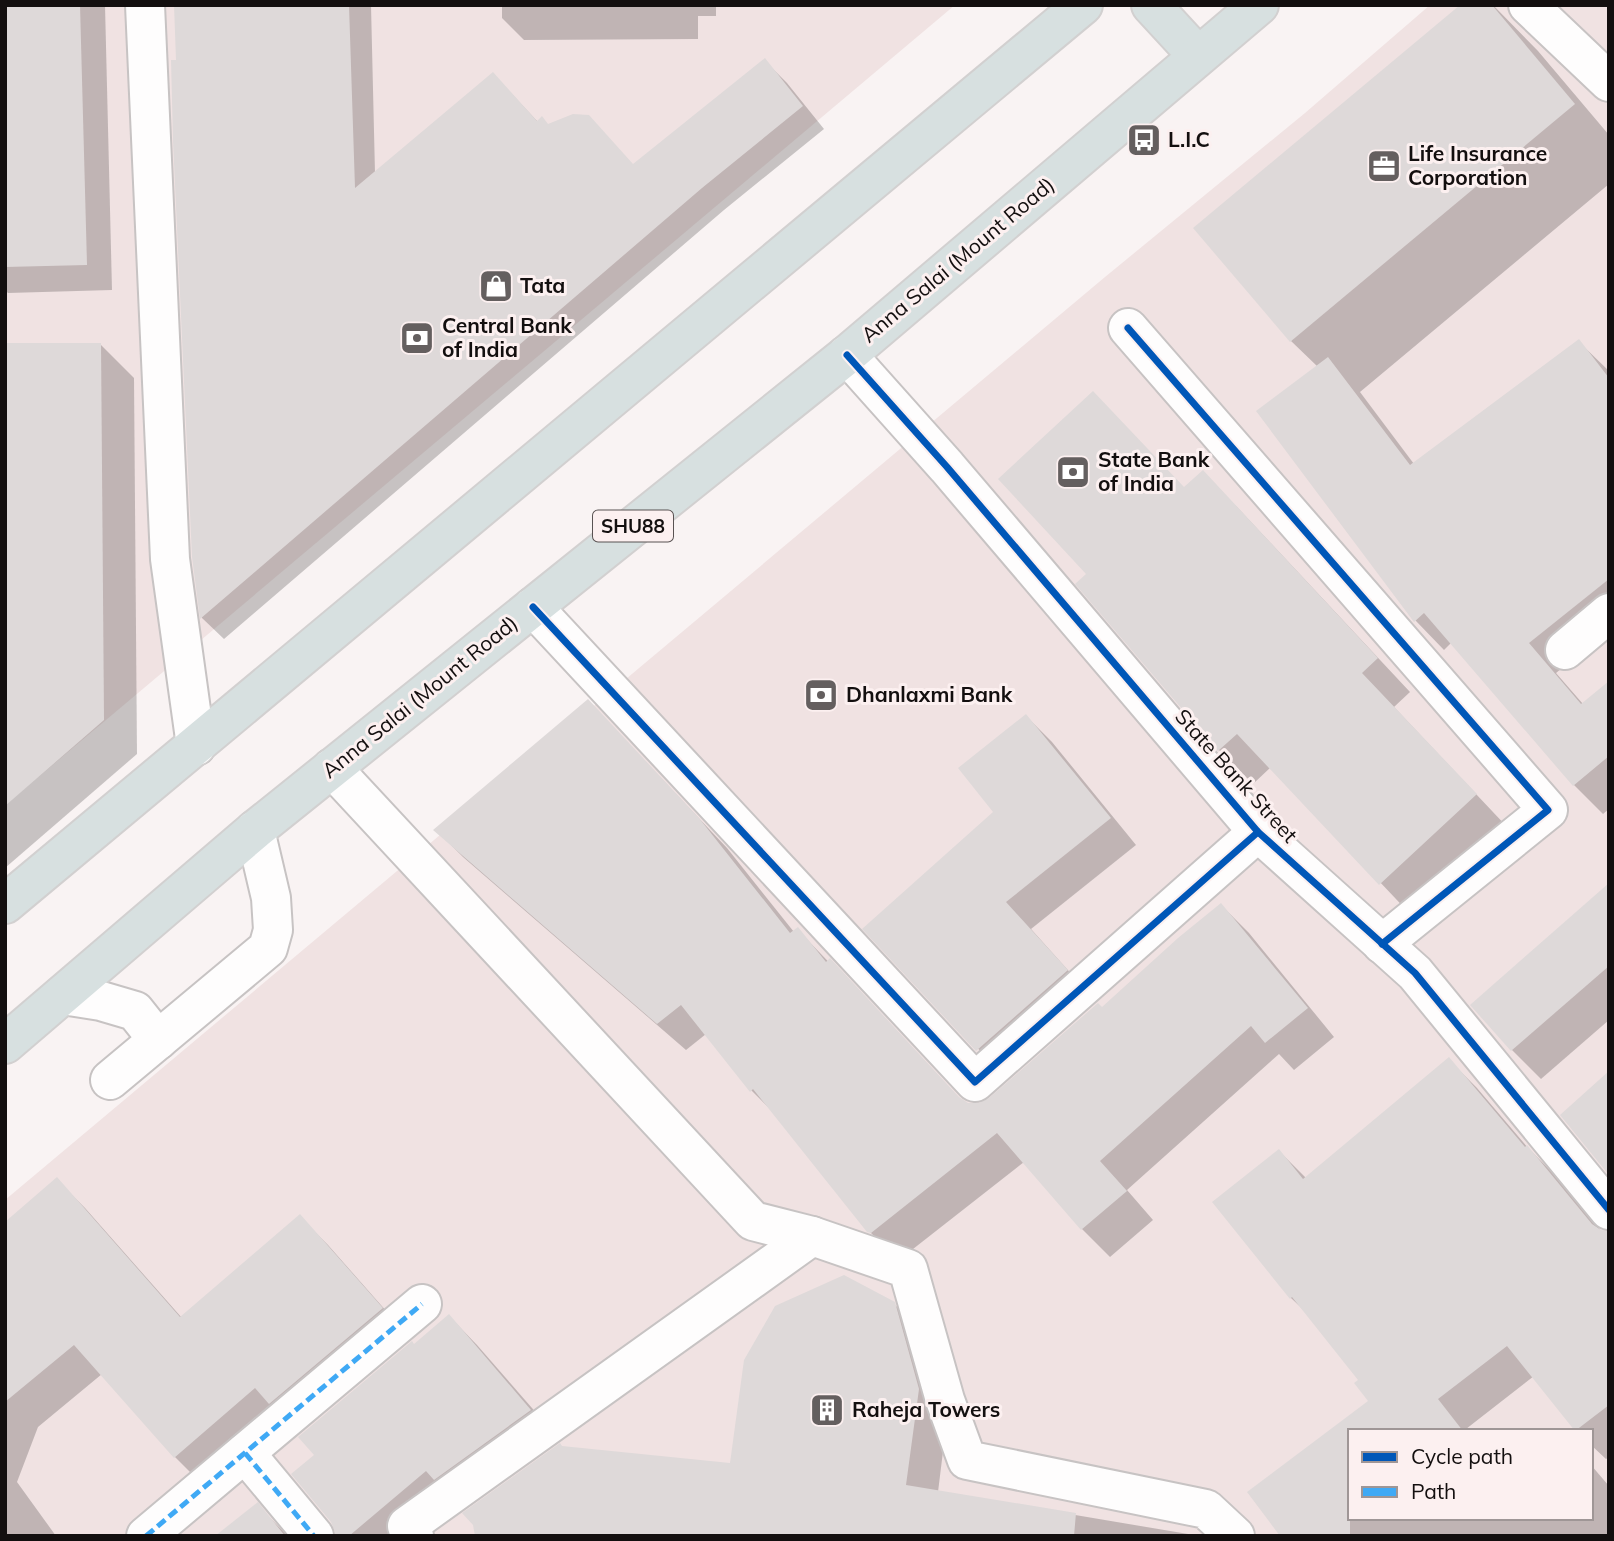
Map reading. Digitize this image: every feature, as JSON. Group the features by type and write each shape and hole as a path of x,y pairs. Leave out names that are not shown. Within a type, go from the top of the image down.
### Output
{"main road":[{"path":"5,904 1083,5"},
{"path":"1151,5 1198,57"},
{"name":"Anna Salai (Mount Road)","path":"5,1044 255,830 847,355 1259,5"}],"street":[{"path":"145,5 170,558 196,746"},
{"path":"1528,5 1609,82"},
{"path":"1128,328 1548,810 1382,944"},
{"name":"State Bank Street","path":"847,355 947,467 1258,832 1415,973 1609,1210"},
{"path":"533,607 975,1082 1258,832"},
{"path":"1565,650 1609,612"},
{"path":"332,768 753,1221 812,1236 908,1269 945,1400 967,1460 1206,1509 1235,1536"},
{"path":"110,1080 268,948 273,930 271,898 255,830"},
{"path":"63,995 101,1001 135,1011 158,1040"},
{"path":"414,1536 407,1526 812,1236"},
{"path":"146,1536 422,1304"},
{"path":"245,1453 314,1536"}],"shaded area":[{"path":"5,5 955,5 5,805"},
{"path":"1430,5 1609,5 1609,1536 5,1536 5,1200 1105,277 1305,113"}],"building":[{"path":"5,5 80,5 87,265 5,267"},
{"path":"174,5 349,5 355,188 493,72 537,121 542,116 548,124 573,114 589,115 633,164 765,58 803,106 702,188 200,619 192,557 173,141 171,60 176,60"},
{"name":"Life Insurance Corporation","path":"1460,5 1492,5 1575,104 1290,342 1193,228"},
{"path":"1579,339 1609,378 1609,579 1529,643 1581,704 1609,681 1609,756 1573,786 1424,613 1414,622 1256,411 1328,357 1410,465"},
{"path":"5,343 101,343 104,720 5,806"},
{"path":"1093,391 1184,487 1203,470 1378,658 1362,673 1477,794 1379,885 1237,734 1218,751 1075,584 1086,574 998,479"},
{"path":"588,699 699,818 790,933 798,927 826,962 830,958 959,1097 968,1103 979,1103 989,1098 1098,1003 1102,1007 1221,903 1308,1008 1265,1043 1251,1026 1100,1161 1127,1191 1081,1230 997,1133 871,1233 867,1232 753,1089 750,1092 681,1005 657,1024 433,830"},
{"path":"1026,714 1111,818 1006,902 1068,970 976,1051 862,929 993,812 958,768"},
{"path":"1609,883 1609,966 1511,1051 1470,1005"},
{"path":"1449,1057 1592,1224 1601,1230 1609,1231 1609,1405 1578,1429 1573,1429 1507,1346 1438,1399 1461,1429 1348,1429 1350,1536 1280,1536 1247,1492 1368,1401 1354,1383 1358,1380 1212,1202 1279,1149 1303,1179"},
{"path":"1609,1071 1609,1175 1560,1115"},
{"path":"57,1177 180,1317 300,1214 383,1308 269,1404 255,1388 174,1458 74,1345 5,1402 5,1222"},
{"name":"Raheja Towers","path":"844,1275 895,1302 919,1389 906,1485 1076,1513 1074,1536 475,1536 473,1525 462,1513 560,1443 562,1446 730,1463 744,1360 775,1306"},
{"path":"449,1314 531,1410 434,1480 426,1471 349,1536 335,1536 331,1522 291,1474 314,1455 298,1437 412,1341 414,1344"},
{"path":"258,1502 285,1536 215,1536"}],"marked path":[{"path":"146,1536 422,1304"},
{"path":"245,1453 314,1536"}],"cycle path":[{"path":"1128,328 1548,810 1382,944"},
{"path":"847,355 947,467 1258,832 1415,973 1609,1210"},
{"path":"533,607 975,1082 1258,832"}],"place":[{"name":"L.I.C","path":"1144,140"},
{"name":"Life Insurance Corporation","path":"1384,166"},
{"name":"Tata","path":"496,286"},
{"name":"Central Bank of India","path":"417,338"},
{"name":"State Bank of India","path":"1073,472"},
{"name":"Dhanlaxmi Bank","path":"821,695"},
{"name":"Raheja Towers","path":"827,1410"}]}
